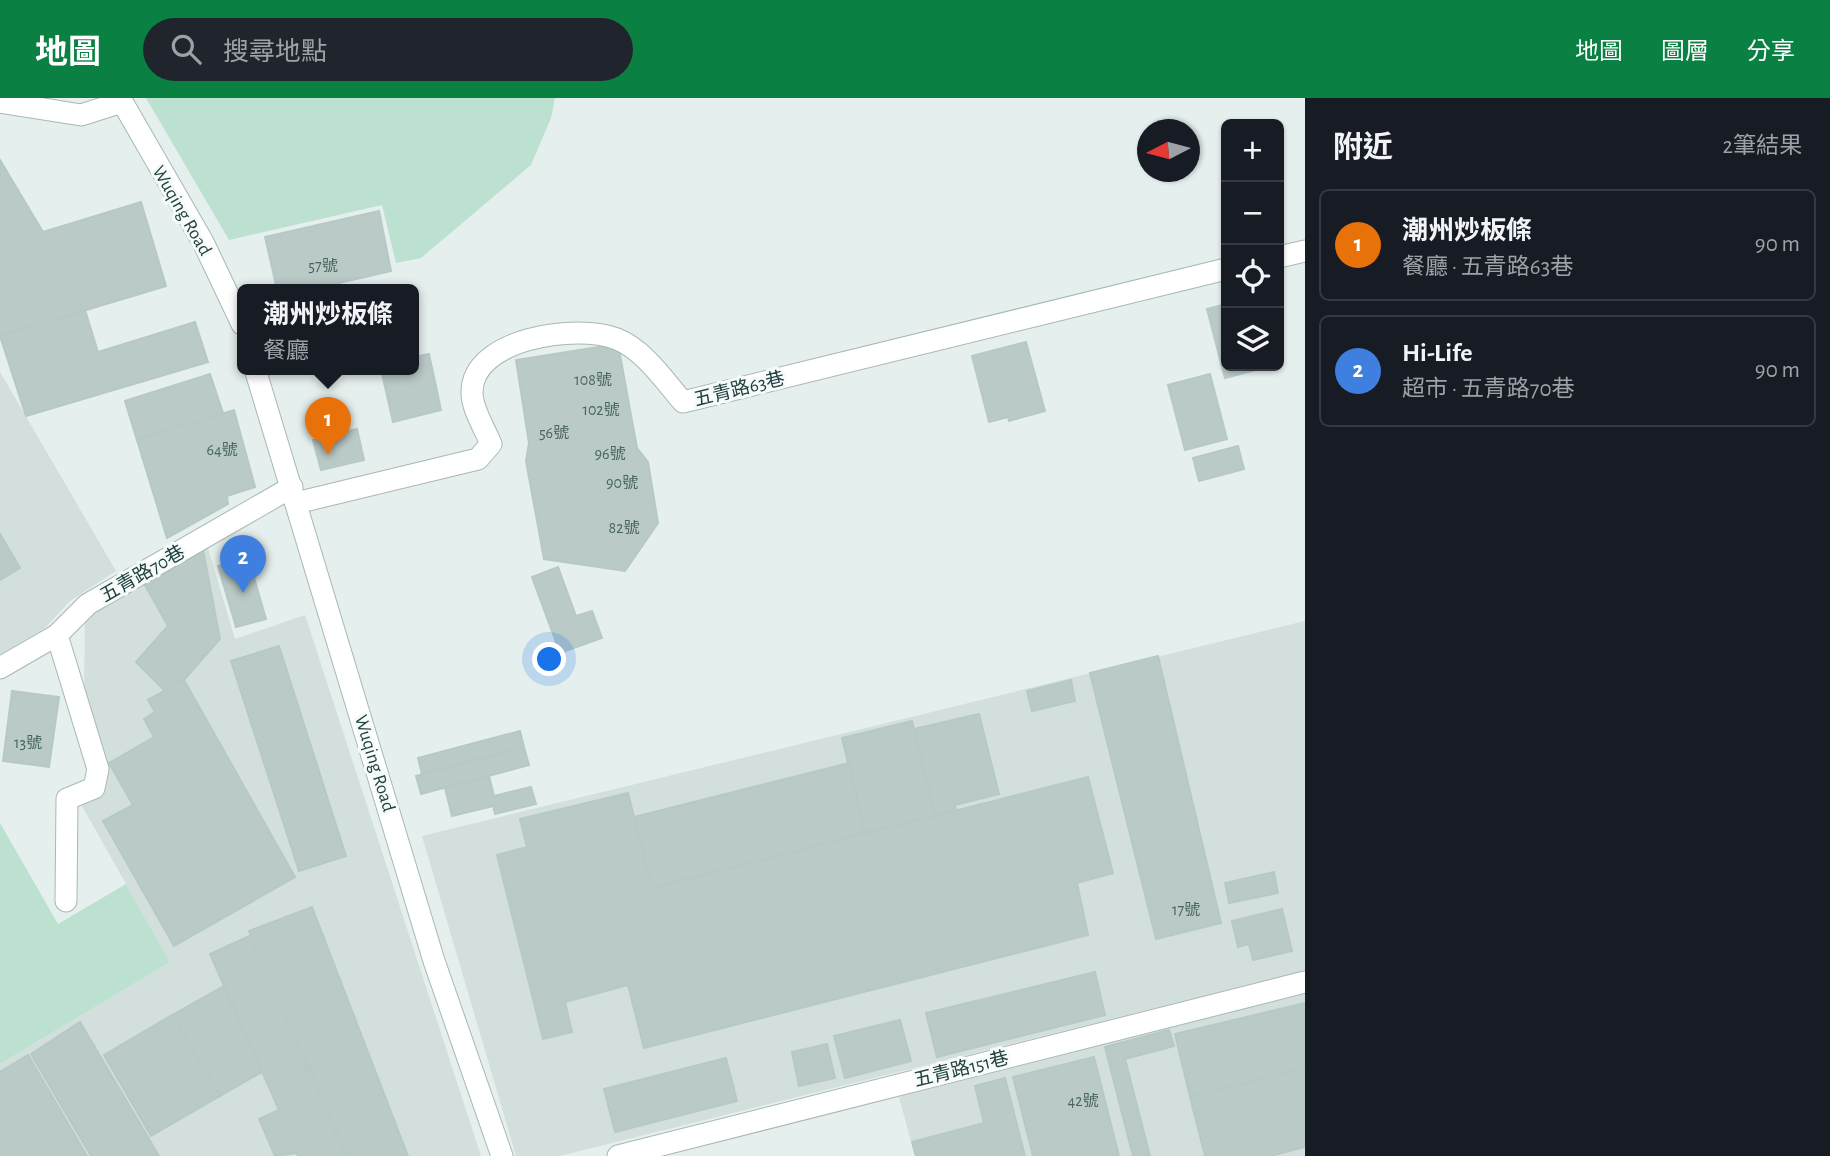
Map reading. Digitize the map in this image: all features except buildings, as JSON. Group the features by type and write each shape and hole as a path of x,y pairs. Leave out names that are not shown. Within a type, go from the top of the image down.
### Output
{"street":[{"path":"0,102 81,114 121,100"},
{"name":"Wuqing Road","path":"121,100 203,242 237,313"},
{"path":"1284,256 1305,251"},
{"name":"五青路63巷","path":"294,495 478,459 491,444 472,395 475,377 496,353 536,336 575,331 617,339 649,361 683,402 1221,270"},
{"name":"Wuqing Road","path":"258,375 434,961 502,1156"},
{"name":"五青路70巷","path":"0,668 57,635 88,604 294,495"},
{"path":"57,635 98,769 94,788 67,799 66,901"},
{"name":"五青路151巷","path":"618,1156 1305,982"}],"shaded area":[{"path":"0,372 116,571 70,601 45,628 0,655 0,580 20,568 0,534"},
{"path":"207,545 235,639 305,615 481,1156 0,1156 0,1064 170,962 82,806 107,785 84,691 85,617"},
{"path":"1305,621 1305,971 560,1156 516,1156 422,836"},
{"path":"1305,993 1305,1156 915,1156 899,1097"}],"green space":[{"path":"146,98 555,98 551,118 531,165 421,258 396,263 382,205 229,240"},
{"path":"0,823 58,924 126,884 170,962 0,1064"}],"place":[{"name":"潮州炒板條","path":"328,455"},
{"name":"Hi-Life","path":"243,593"}]}
